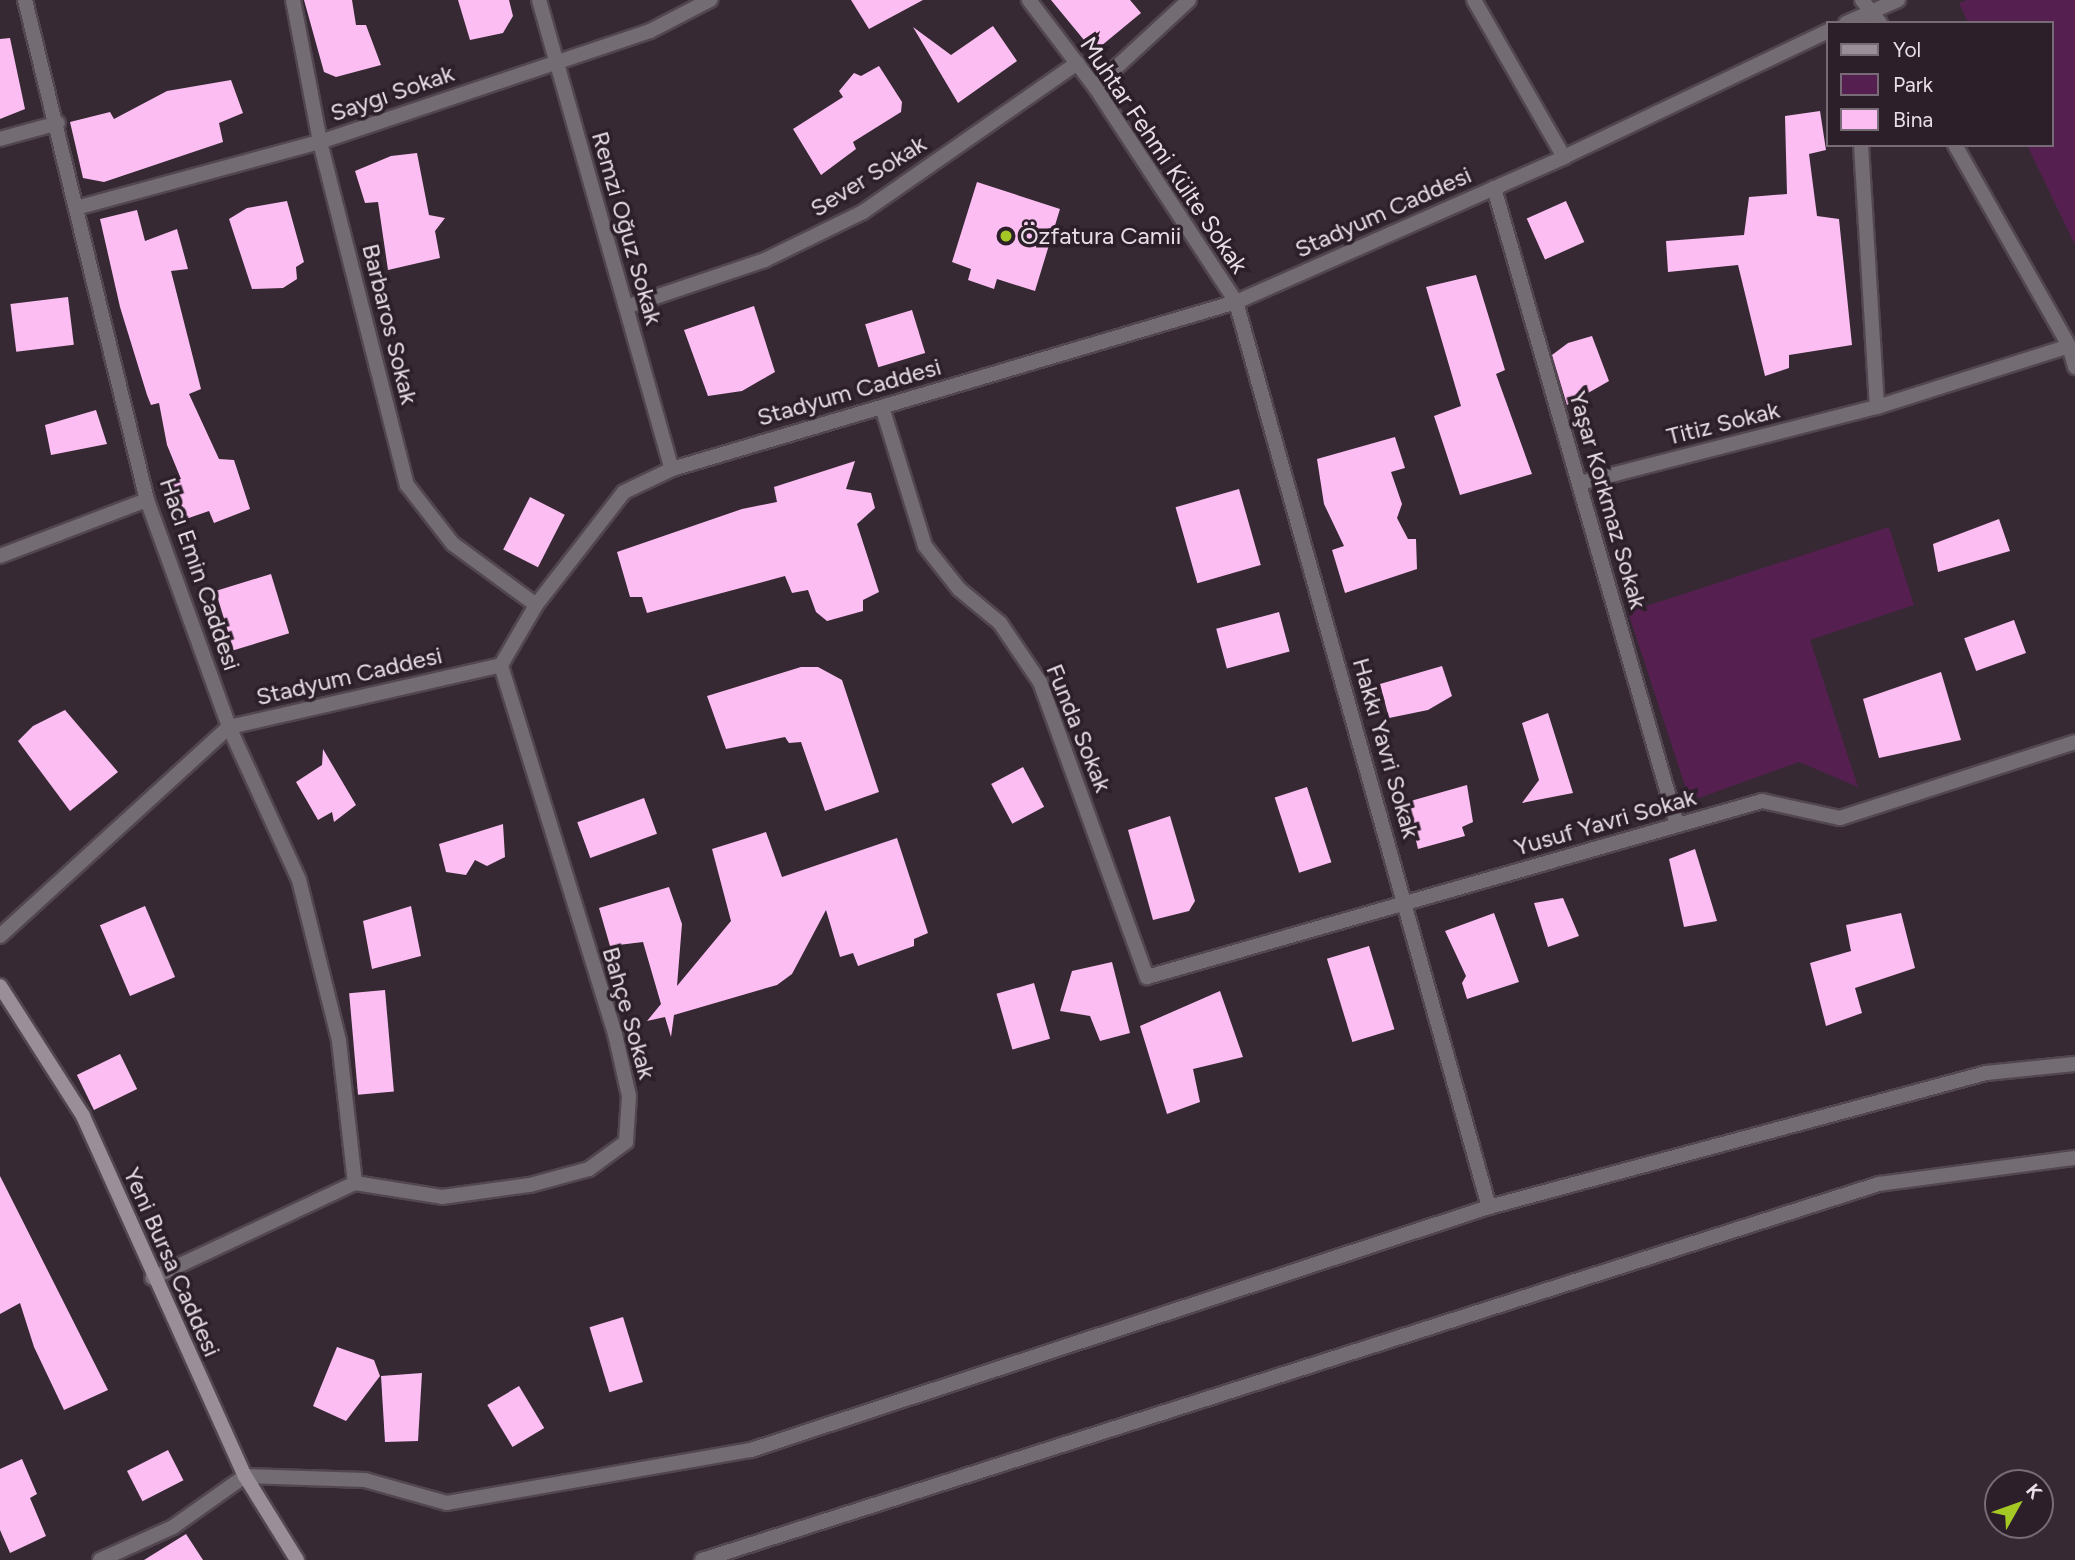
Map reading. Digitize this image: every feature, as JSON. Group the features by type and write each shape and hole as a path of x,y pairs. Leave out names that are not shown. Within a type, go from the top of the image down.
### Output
{"main road":[{"name":"Yeni Bursa Caddesi","path":"0,986 83,1116 152,1278 245,1476 297,1560"}],"street":[{"name":"Hacı Emin Caddesi","path":"25,0 80,207 147,500 229,727 299,880 339,1041 355,1183"},
{"name":"Barbaros Sokak","path":"293,0 320,142 407,485 453,544 536,605"},
{"name":"Remzi Oğuz Sokak","path":"539,0 672,468"},
{"name":"Saygı Sokak","path":"80,207 320,142 650,31 710,0"},
{"name":"Muhtar Fehmi Külte Sokak","path":"1029,0 1095,88 1236,302"},
{"path":"1095,88 1189,0"},
{"path":"1474,0 1564,157"},
{"path":"1852,21 1898,0"},
{"name":"Stadyum Caddesi","path":"0,936 229,727 501,665 536,605 624,492 672,468 1236,302 1564,157 1826,32"},
{"name":"Sever Sokak","path":"626,307 765,260 863,212 1077,63"},
{"path":"0,139 58,123"},
{"path":"1861,147 1877,407"},
{"path":"1956,147 2069,346 2075,367"},
{"name":"Yaşar Korkmaz Sokak","path":"1494,188 1677,825"},
{"name":"Hakkı Yavri Sokak","path":"1236,302 1489,1207"},
{"name":"Titiz Sokak","path":"1580,483 1877,407 2069,346"},
{"name":"Funda Sokak","path":"882,407 925,546 959,589 1000,623 1040,682 1147,977"},
{"path":"0,556 147,500"},
{"name":"Bahçe Sokak","path":"355,1183 442,1197 530,1185 589,1169 626,1142 629,1096 615,1034 501,665"},
{"name":"Yusuf Yavri Sokak","path":"1147,977 1762,801 1840,818 2075,742"},
{"path":"100,1560 173,1527 245,1476 365,1480 447,1503 751,1450 1489,1207 1986,1073 2075,1064"},
{"path":"702,1560 1879,1184 2075,1158"},
{"path":"152,1278 355,1183"}],"green space":[{"path":"1967,0 2075,0 2075,245 2028,147 2054,147 2054,21 1967,21 1959,3"},
{"path":"1889,527 1914,605 1810,640 1858,787 1799,762 1699,798 1685,786 1628,612"}],"building":[{"path":"304,0 352,0 356,25 366,25 381,65 336,77 324,72"},
{"path":"458,0 509,0 513,16 503,33 470,40"},
{"path":"851,0 923,0 869,29"},
{"path":"1051,0 1130,0 1141,13 1101,46 1084,40"},
{"path":"993,26 1017,61 958,103 913,27 951,55"},
{"path":"10,38 25,109 0,119 0,39"},
{"path":"879,66 902,102 901,112 853,142 856,149 821,175 793,129 843,97 839,91 854,73 861,76"},
{"path":"231,80 243,113 219,123 223,142 104,182 83,178 70,122 110,112 114,119 167,91"},
{"path":"1820,111 1826,150 1809,154 1817,216 1839,219 1852,345 1789,355 1789,368 1765,376 1738,265 1668,272 1666,241 1744,235 1749,197 1787,194 1785,116"},
{"path":"417,153 429,215 445,218 435,231 440,258 388,270 378,202 365,203 355,171 391,156"},
{"name":"Özfatura Camii","path":"977,182 1060,209 1035,291 997,279 994,289 968,280 971,269 952,262"},
{"path":"287,201 304,262 296,267 297,279 283,288 252,289 229,219 247,208"},
{"path":"1566,201 1584,242 1545,260 1527,218"},
{"path":"137,210 145,241 177,229 188,269 171,271 201,389 189,394 219,459 234,460 250,509 214,523 209,511 180,521 170,482 181,479 167,445 159,403 151,405 120,307 100,219"},
{"path":"1476,275 1505,370 1496,374 1532,474 1460,495 1434,416 1461,406 1426,287"},
{"path":"68,297 74,345 16,352 10,304"},
{"path":"754,306 775,372 742,391 708,396 684,330"},
{"path":"912,310 925,353 878,367 865,324"},
{"path":"1592,336 1609,381 1567,405 1552,355 1568,343"},
{"path":"96,410 107,444 51,455 45,425"},
{"path":"1395,437 1405,468 1391,472 1402,504 1397,518 1408,539 1416,539 1417,569 1345,593 1332,550 1344,546 1324,504 1317,459"},
{"path":"855,461 846,489 871,493 875,508 857,524 879,592 863,600 863,611 827,621 816,612 808,590 792,593 785,576 647,613 642,597 630,597 617,552 742,509 777,502 774,487"},
{"path":"1239,489 1261,565 1197,583 1176,507"},
{"path":"530,497 565,515 538,567 503,550"},
{"path":"1999,519 2010,551 1938,572 1933,544"},
{"path":"271,574 289,633 234,650 216,591"},
{"path":"1279,612 1290,652 1227,668 1216,629"},
{"path":"2014,620 2026,653 1976,671 1964,638"},
{"path":"1442,666 1452,696 1428,710 1389,718 1380,684"},
{"path":"801,667 818,667 842,680 879,792 825,811 801,742 789,743 785,737 726,749 707,696"},
{"path":"1941,672 1961,740 1879,758 1863,699"},
{"path":"65,710 118,772 70,811 18,741 33,726"},
{"path":"1548,713 1573,793 1522,803 1539,780 1522,723"},
{"path":"323,749 356,805 334,822 332,812 318,820 296,782 322,765"},
{"path":"1023,767 1044,807 1012,824 991,784"},
{"path":"1467,785 1473,822 1462,827 1465,836 1418,849 1407,802"},
{"path":"1307,787 1331,862 1299,873 1275,798"},
{"path":"644,798 657,834 590,858 577,822"},
{"path":"1170,816 1195,901 1189,911 1153,920 1128,830"},
{"path":"503,824 505,857 487,866 475,860 466,875 446,872 439,844"},
{"path":"766,832 782,877 897,838 928,933 914,939 914,946 858,966 853,953 840,957 826,910 792,974 777,985 674,1015 671,1037 665,1017 647,1021 661,1004 643,942 610,946 599,908 669,887 682,924 677,986 731,921 712,849"},
{"path":"1695,849 1717,921 1684,927 1669,859"},
{"path":"1563,898 1579,936 1548,947 1534,903"},
{"path":"145,906 175,977 130,996 100,925"},
{"path":"411,906 421,956 372,969 363,921"},
{"path":"1494,913 1519,982 1467,999 1462,983 1466,976 1445,931"},
{"path":"1901,913 1915,968 1855,988 1862,1013 1826,1026 1810,963 1851,951 1846,925"},
{"path":"1369,946 1394,1029 1352,1042 1327,959"},
{"path":"1112,962 1130,1033 1100,1041 1090,1016 1060,1011 1072,971"},
{"path":"1034,983 1050,1039 1012,1050 997,994"},
{"path":"385,990 394,1092 358,1095 349,993"},
{"path":"1220,991 1243,1057 1193,1069 1200,1102 1167,1114 1140,1026"},
{"path":"120,1054 137,1089 94,1110 77,1075"},
{"path":"0,1176 108,1390 64,1410 34,1347 20,1303 0,1314"},
{"path":"623,1317 643,1382 609,1392 590,1327"},
{"path":"337,1347 374,1360 380,1376 346,1421 313,1406"},
{"path":"422,1373 418,1441 385,1442 381,1376"},
{"path":"519,1386 544,1428 513,1447 487,1405"},
{"path":"168,1450 183,1480 142,1501 127,1471"},
{"path":"22,1459 37,1494 30,1498 46,1536 10,1553 0,1530 0,1469"},
{"path":"186,1534 203,1560 144,1560"}],"place":[{"name":"Özfatura Camii","path":"1006,236"}]}
